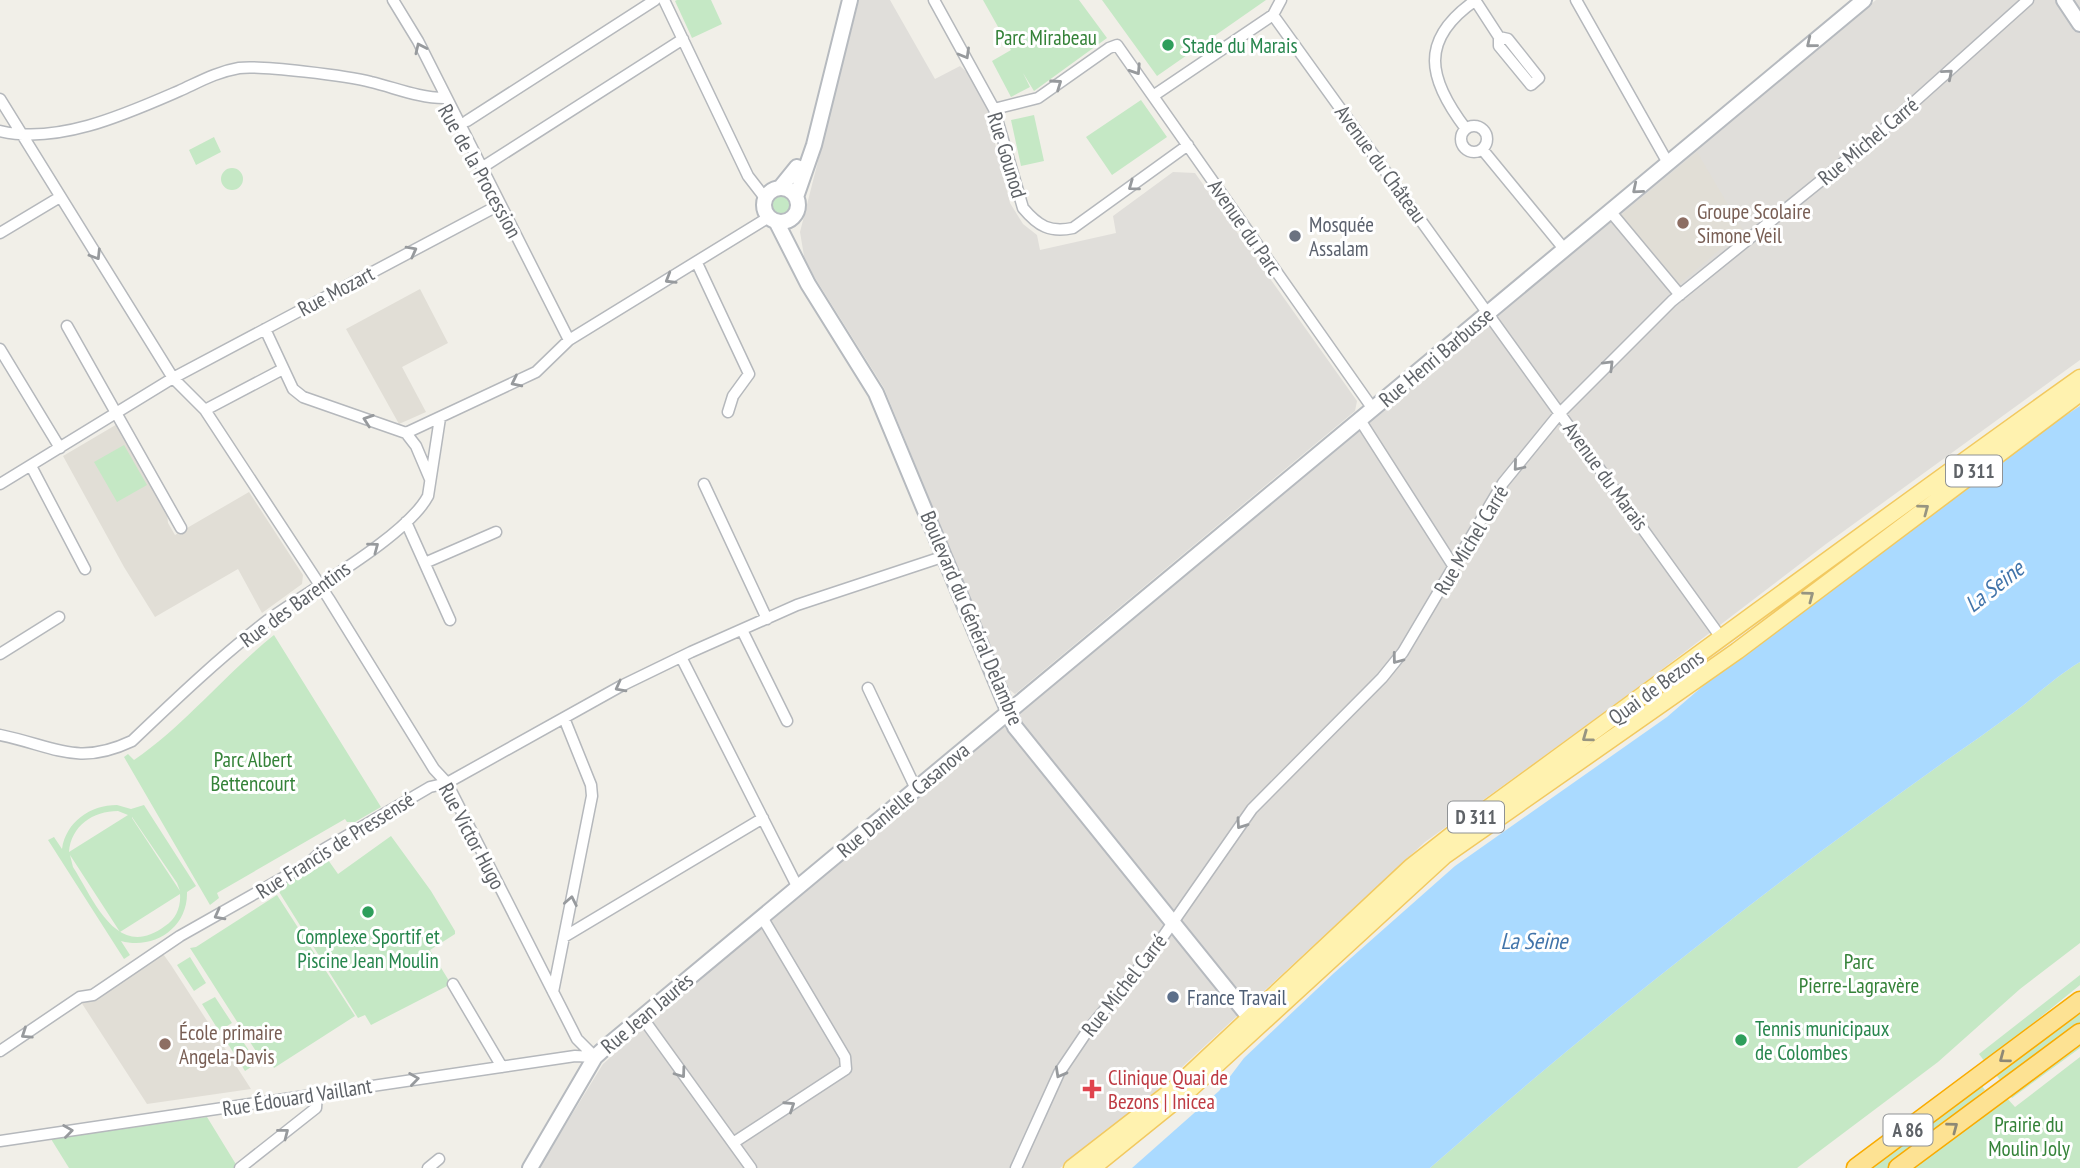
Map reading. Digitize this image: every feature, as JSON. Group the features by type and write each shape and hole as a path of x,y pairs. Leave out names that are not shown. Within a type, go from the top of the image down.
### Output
{"highway":[{"name":"A 86","path":"1857,1168 2080,1000"},
{"name":"A 86","path":"1898,1168 2080,1033"}],"main road":[{"name":"D 311","path":"1769,604 1777,590 1813,560 2080,367"},
{"name":"Quai de Bezons","path":"1255,1022 1432,850 1876,523 2080,378"},
{"name":"Quai de Bezons","path":"1255,1022 1279,1007 1444,856 1755,638 2080,393"},
{"path":"1705,674 1722,639 1755,638"},
{"name":"D 311","path":"1092,1168 1191,1088 1243,1040 1255,1022"},
{"name":"D 311","path":"1072,1168 1255,1022"}],"street":[{"path":"393,0 418,41 444,98"},
{"path":"463,124 655,0"},
{"path":"664,0 748,176 769,190 789,190 796,197"},
{"path":"779,219 764,206 769,190 790,179 804,152 841,0"},
{"path":"406,433 536,372 569,340 697,263 797,208 796,197 814,145 850,0"},
{"name":"Rue Gounod","path":"934,0 994,108 1023,208 1034,221 1046,229 1059,231 1086,221 1188,145"},
{"path":"1153,96 1273,15 1281,0"},
{"path":"1466,129 1447,105 1434,73 1437,46 1452,16 1475,0 1499,37 1499,46 1531,85 1539,78 1508,39 1499,37"},
{"path":"1576,0 1668,163"},
{"name":"Rue Henri Barbusse","path":"1008,713 1864,0"},
{"name":"Rue Michel Carré","path":"1016,1168 1059,1073 1088,1030 1153,951 1252,809 1382,678 1403,652 1503,483 1560,413 1680,295 1875,137 2028,0"},
{"path":"2064,0 2080,24"},
{"name":"Avenue du Château","path":"1273,15 1488,314"},
{"path":"484,167 683,39"},
{"name":"Avenue du Parc","path":"994,108 1038,98 1109,48 1117,46 1373,409"},
{"name":"Rue de la Procession","path":"21,136 33,137 86,125 180,90 211,75 242,68 368,80 427,98 444,98 463,124 499,205 569,340"},
{"name":"Rue Victor Hugo","path":"0,99 173,378 205,410 434,769 447,783 577,1039 595,1057"},
{"path":"1474,126 1485,132 1487,143 1482,149 1472,152 1464,147 1461,135 1466,129 1474,126"},
{"path":"0,131 21,136"},
{"path":"1482,149 1565,250"},
{"path":"0,233 60,197"},
{"name":"Rue Mozart","path":"1,480 31,466 173,378 499,205"},
{"path":"1610,212 1680,295"},
{"name":"Boulevard du Général Delambre","path":"779,219 808,284 876,393 1015,727 1173,920 1182,936 1255,1022"},
{"path":"697,263 749,374 733,396 728,412"},
{"name":"Avenue du Marais","path":"1488,314 1722,639"},
{"path":"68,326 181,528"},
{"path":"265,329 293,389 303,397 406,433 416,446 430,480"},
{"path":"0,349 60,448"},
{"path":"205,410 283,369"},
{"name":"Rue des Barentins","path":"0,735 68,755 96,753 132,741 235,647 317,584 371,550 422,507 428,496 440,418"},
{"path":"1360,420 1454,567"},
{"path":"31,466 85,569"},
{"path":"704,484 767,619"},
{"path":"406,522 427,562 450,620"},
{"path":"427,562 496,531"},
{"name":"Rue Francis de Pressensé","path":"0,1051 80,997 93,995 180,936 309,863 324,849 430,787 447,783 681,657 797,605 945,556"},
{"path":"0,654 59,617"},
{"path":"743,630 787,722"},
{"path":"681,657 798,888"},
{"path":"868,688 916,789"},
{"name":"Rue Danielle Casanova","path":"798,888 1008,713"},
{"path":"553,992 592,796 591,785 564,718"},
{"path":"564,937 764,818"},
{"name":"Rue Jean Jaurès","path":"530,1168 595,1057 798,888"},
{"path":"733,1143 846,1069 845,1057 762,917"},
{"path":"453,984 502,1067"},
{"path":"642,1017 751,1168"},
{"name":"Rue Édouard Vaillant","path":"0,1141 575,1056 595,1057"},
{"path":"240,1168 316,1108 317,1093"},
{"path":"428,1168 439,1159"}],"shaded area":[{"path":"859,0 890,0 935,79 960,66 972,77 993,116 990,123 1010,203 1023,224 1037,235 1040,250 1116,233 1113,216 1173,172 1195,173 1357,401 1355,411 1015,694 1006,687 884,388 805,262 800,232"},
{"path":"1876,0 2080,0 2080,360 1826,544 1627,696 1425,842 1154,1093 1060,1168 539,1168 603,1064 656,1017 898,812 1005,726"},
{"name":"Groupe Scolaire Simone Veil","path":"1697,152 1743,230 1679,284 1621,215"},
{"path":"420,289 448,343 402,367 426,412 399,424 346,329"},
{"path":"119,423 166,503 168,523 175,535 249,492 303,575 302,584 262,613 238,569 155,617 124,567 63,456"},
{"name":"École primaire Angela-Davis","path":"161,951 251,1089 147,1104 81,1002"}],"green space":[{"path":"711,0 722,24 692,38 675,1"},
{"name":"Parc Mirabeau","path":"983,0 1079,0 1107,38 1034,91 1023,73 1030,87 1011,97 992,61 1011,50"},
{"name":"Stade du Marais","path":"1102,0 1266,0 1157,76"},
{"path":"1141,100 1167,137 1112,175 1086,137"},
{"path":"1034,115 1044,161 1021,166 1011,120"},
{"path":"214,137 221,152 196,165 189,150"},
{"path":"232,168 240,171 243,179 240,187 232,190 224,187 221,179 224,171"},
{"path":"781,193 789,196 792,204 789,212 781,215 773,212 770,204 773,196"},
{"path":"124,445 147,485 117,502 94,462"},
{"name":"Parc Albert Bettencourt","path":"274,635 381,807 355,822 347,822 345,819 217,893 219,898 210,905 124,757 128,754 134,760 153,746"},
{"name":"Parc Pierre-Lagravère","path":"2080,662 2080,943 2020,989 1938,1062 1797,1168 1430,1168 1618,1009 1746,908"},
{"path":"117,805 131,809 144,805 196,886 187,892 182,916 167,933 145,942 121,941 130,955 124,959 48,840 54,837 62,849 64,839 74,823 89,812","holes":["118,811 128,815 69,852 79,828 92,817","132,818 177,883 180,891","70,855 119,931 109,922 73,867","180,894 177,912 165,926 148,935 133,937 120,932"]},
{"name":"Complexe Sportif et Piscine Jean Moulin","path":"391,836 431,891 455,931 455,934 430,950 451,984 371,1025 365,1015 358,1018 276,887 326,857 338,874"},
{"path":"277,895 355,1016 274,1068 271,1063 266,1067 190,948 196,947"},
{"path":"190,957 206,983 194,991 177,965"},
{"path":"2080,975 2080,985 1985,1062 1979,1054"},
{"path":"215,997 232,1023 219,1031 202,1004"},
{"path":"2080,1009 2080,1025 2000,1080 1994,1072"},
{"path":"240,1037 257,1063 245,1071 228,1044"},
{"path":"2080,1043 2080,1048 2012,1098 2009,1095"},
{"name":"Prairie du Moulin Joly","path":"2080,1057 2080,1168 1911,1168 2006,1097 2015,1107"},
{"path":"1979,1082 1985,1090 1964,1107 1965,1112 1890,1168 1864,1168"},
{"path":"207,1117 237,1166 69,1168 51,1139"}],"water":[{"name":"La Seine","path":"2080,406 2080,662 1746,908 1618,1009 1430,1168 1132,1168 1219,1091 1244,1058 1334,973 1455,866 1667,717 1711,679 2014,449"}],"place":[{"name":"Stade du Marais","path":"1168,45"},
{"name":"Groupe Scolaire Simone Veil","path":"1683,223"},
{"name":"Mosquée Assalam","path":"1295,236"},
{"name":"Complexe Sportif et Piscine Jean Moulin","path":"368,912"},
{"name":"France Travail","path":"1173,997"},
{"name":"Tennis municipaux de Colombes","path":"1741,1040"},
{"name":"École primaire Angela-Davis","path":"165,1044"},
{"name":"Clinique Quai de Bezons | Inicea","path":"1092,1089"}]}
